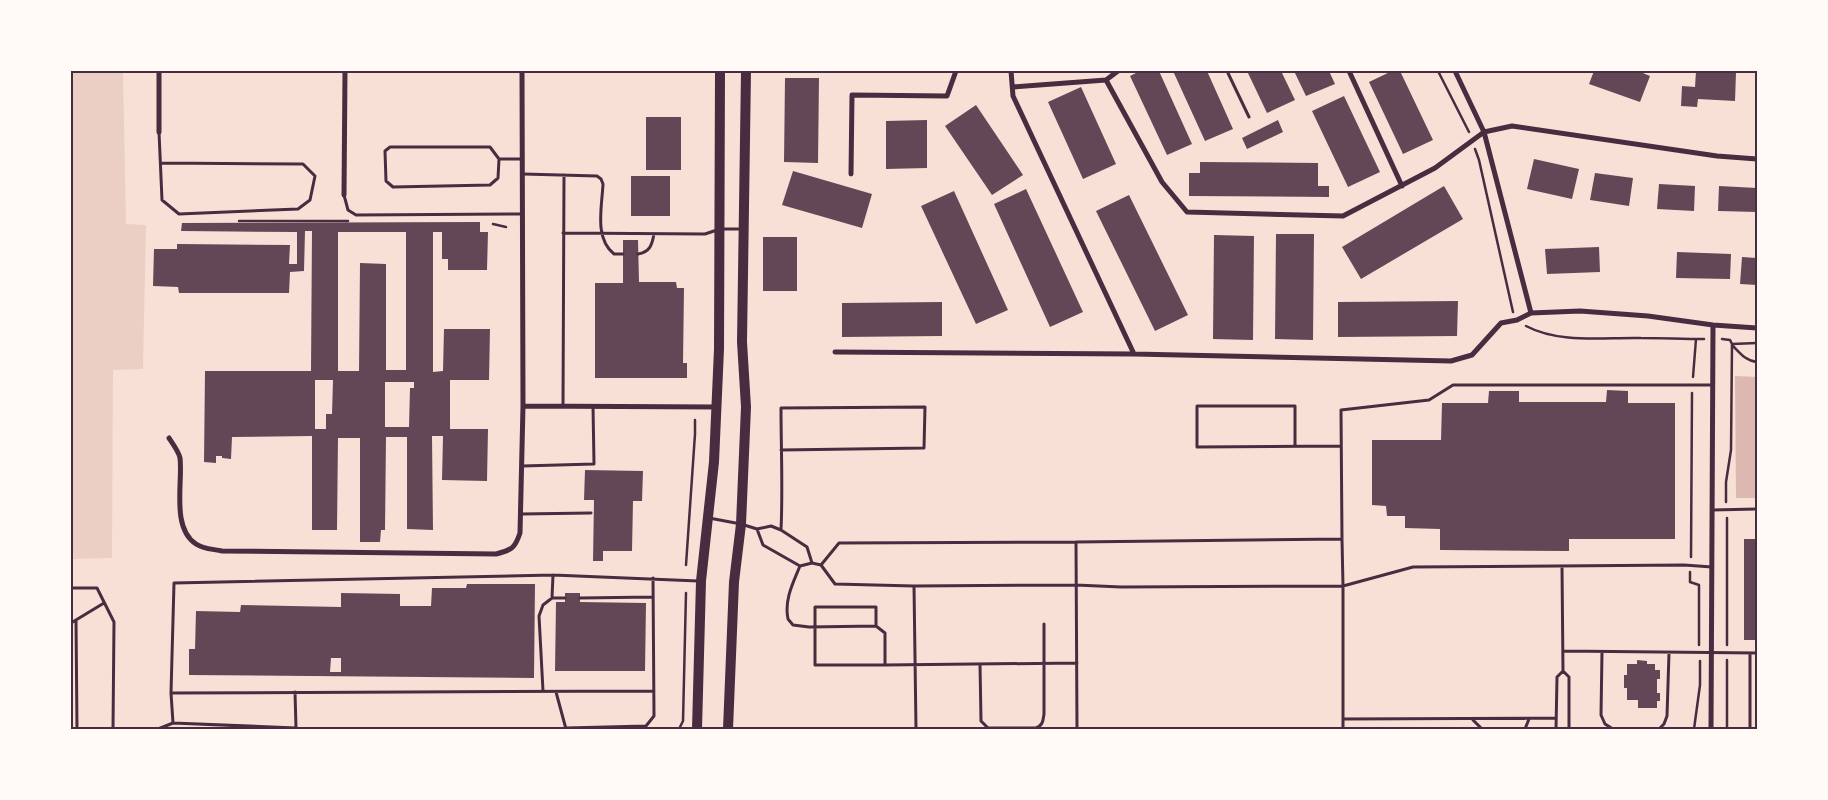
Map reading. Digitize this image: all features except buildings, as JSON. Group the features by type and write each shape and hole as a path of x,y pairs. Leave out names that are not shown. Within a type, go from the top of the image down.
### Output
{"main road":[{"path":"697,729 701,581 714,462 719,349 720,71"},
{"path":"728,729 734,582 741,524 746,407 742,342 746,71"}],"street":[{"path":"159,71 159,132"},
{"path":"344,71 344,196"},
{"path":"169,438 180,457 180,516 182,523 194,543 208,549 222,551 496,554 508,551 515,546 520,533 523,406 522,71"},
{"path":"851,174 852,95 947,96 956,71"},
{"path":"1011,71 1013,96 1134,354"},
{"path":"1012,87 1106,80 1118,71"},
{"path":"1349,71 1402,186"},
{"path":"1455,71 1484,132 1531,313"},
{"path":"1106,80 1162,182 1187,212 1343,216 1435,168 1484,132 1512,126 1717,156 1757,159"},
{"path":"835,352 1134,354 1451,362 1472,355 1501,323 1516,320 1531,313 1580,311 1648,316 1713,325 1757,328"},
{"path":"1711,729 1713,325"},
{"path":"523,406 716,407"}],"lane":[{"path":"1227,71 1249,117"},
{"path":"159,132 162,200 179,214 298,209 310,200 315,176 303,164 161,163"},
{"path":"390,147 490,147 499,159 498,178 490,185 393,187 386,181 385,151 390,147"},
{"path":"499,159 522,159"},
{"path":"522,174 593,175 601,180 603,184 601,233 605,246 608,249 614,254 623,254"},
{"path":"563,406 564,175"},
{"path":"344,196 348,210 356,215 523,214"},
{"path":"563,233 705,234 720,229 744,229"},
{"path":"638,254 645,253 649,249 654,234"},
{"path":"1343,729 1341,410 1429,400 1453,385 1713,385"},
{"path":"521,466 594,464 593,406"},
{"path":"1295,446 1296,406 1197,406 1197,447 1341,446"},
{"path":"781,450 924,448 925,407 781,408 781,450 783,498 782,530"},
{"path":"1712,510 1757,509"},
{"path":"521,514 591,512"},
{"path":"708,518 757,529 771,526 782,530 807,547 812,563"},
{"path":"757,529 763,545 800,566 812,563 820,565 835,584 914,586 1076,585 1121,587 1343,586 1413,567 1690,565 1712,567"},
{"path":"820,565 838,543 1342,539"},
{"path":"1076,542 1077,729"},
{"path":"800,566 792,584 788,600 788,618 793,625 814,627 876,626 886,633 885,665"},
{"path":"1562,566 1562,671"},
{"path":"173,723 171,693 174,583 553,575 701,581"},
{"path":"552,598 553,575"},
{"path":"556,692 566,728 646,726 654,716 653,578"},
{"path":"914,586 916,729"},
{"path":"71,588 97,588 114,622 113,729"},
{"path":"580,598 653,597"},
{"path":"543,692 539,616 543,605 552,598 565,598"},
{"path":"71,623 104,602"},
{"path":"876,626 876,607 815,607 814,665 1077,663"},
{"path":"76,620 77,729"},
{"path":"980,664 981,721 988,728 1036,728 1043,723 1044,624"},
{"path":"1562,651 1757,653"},
{"path":"1602,652 1601,715 1605,724 1613,729"},
{"path":"1660,729 1667,716 1669,653"},
{"path":"1750,653 1750,729"},
{"path":"1556,729 1556,676 1562,671"},
{"path":"1562,671 1570,677 1569,729"},
{"path":"171,693 654,691"},
{"path":"158,729 173,723 296,729 295,692"},
{"path":"1343,719 1556,718"},
{"path":"1473,719 1482,729"},
{"path":"1525,729 1529,719"}],"path":[{"path":"1438,71 1467,126 1479,160 1516,320 1538,332 1589,339 1730,340 1741,355 1757,362"},
{"path":"232,221 350,221"},
{"path":"487,222 506,227"},
{"path":"1690,565 1692,385 1696,339"},
{"path":"1732,344 1757,343"},
{"path":"1727,729 1726,482 1731,450 1732,344"},
{"path":"686,565 695,420"},
{"path":"679,729 683,721 686,593"}],"shaded area":[{"path":"71,71 123,71 126,224 146,225 143,369 113,370 112,558 71,559"},
{"path":"1735,376 1757,377 1757,498 1736,498"}]}
